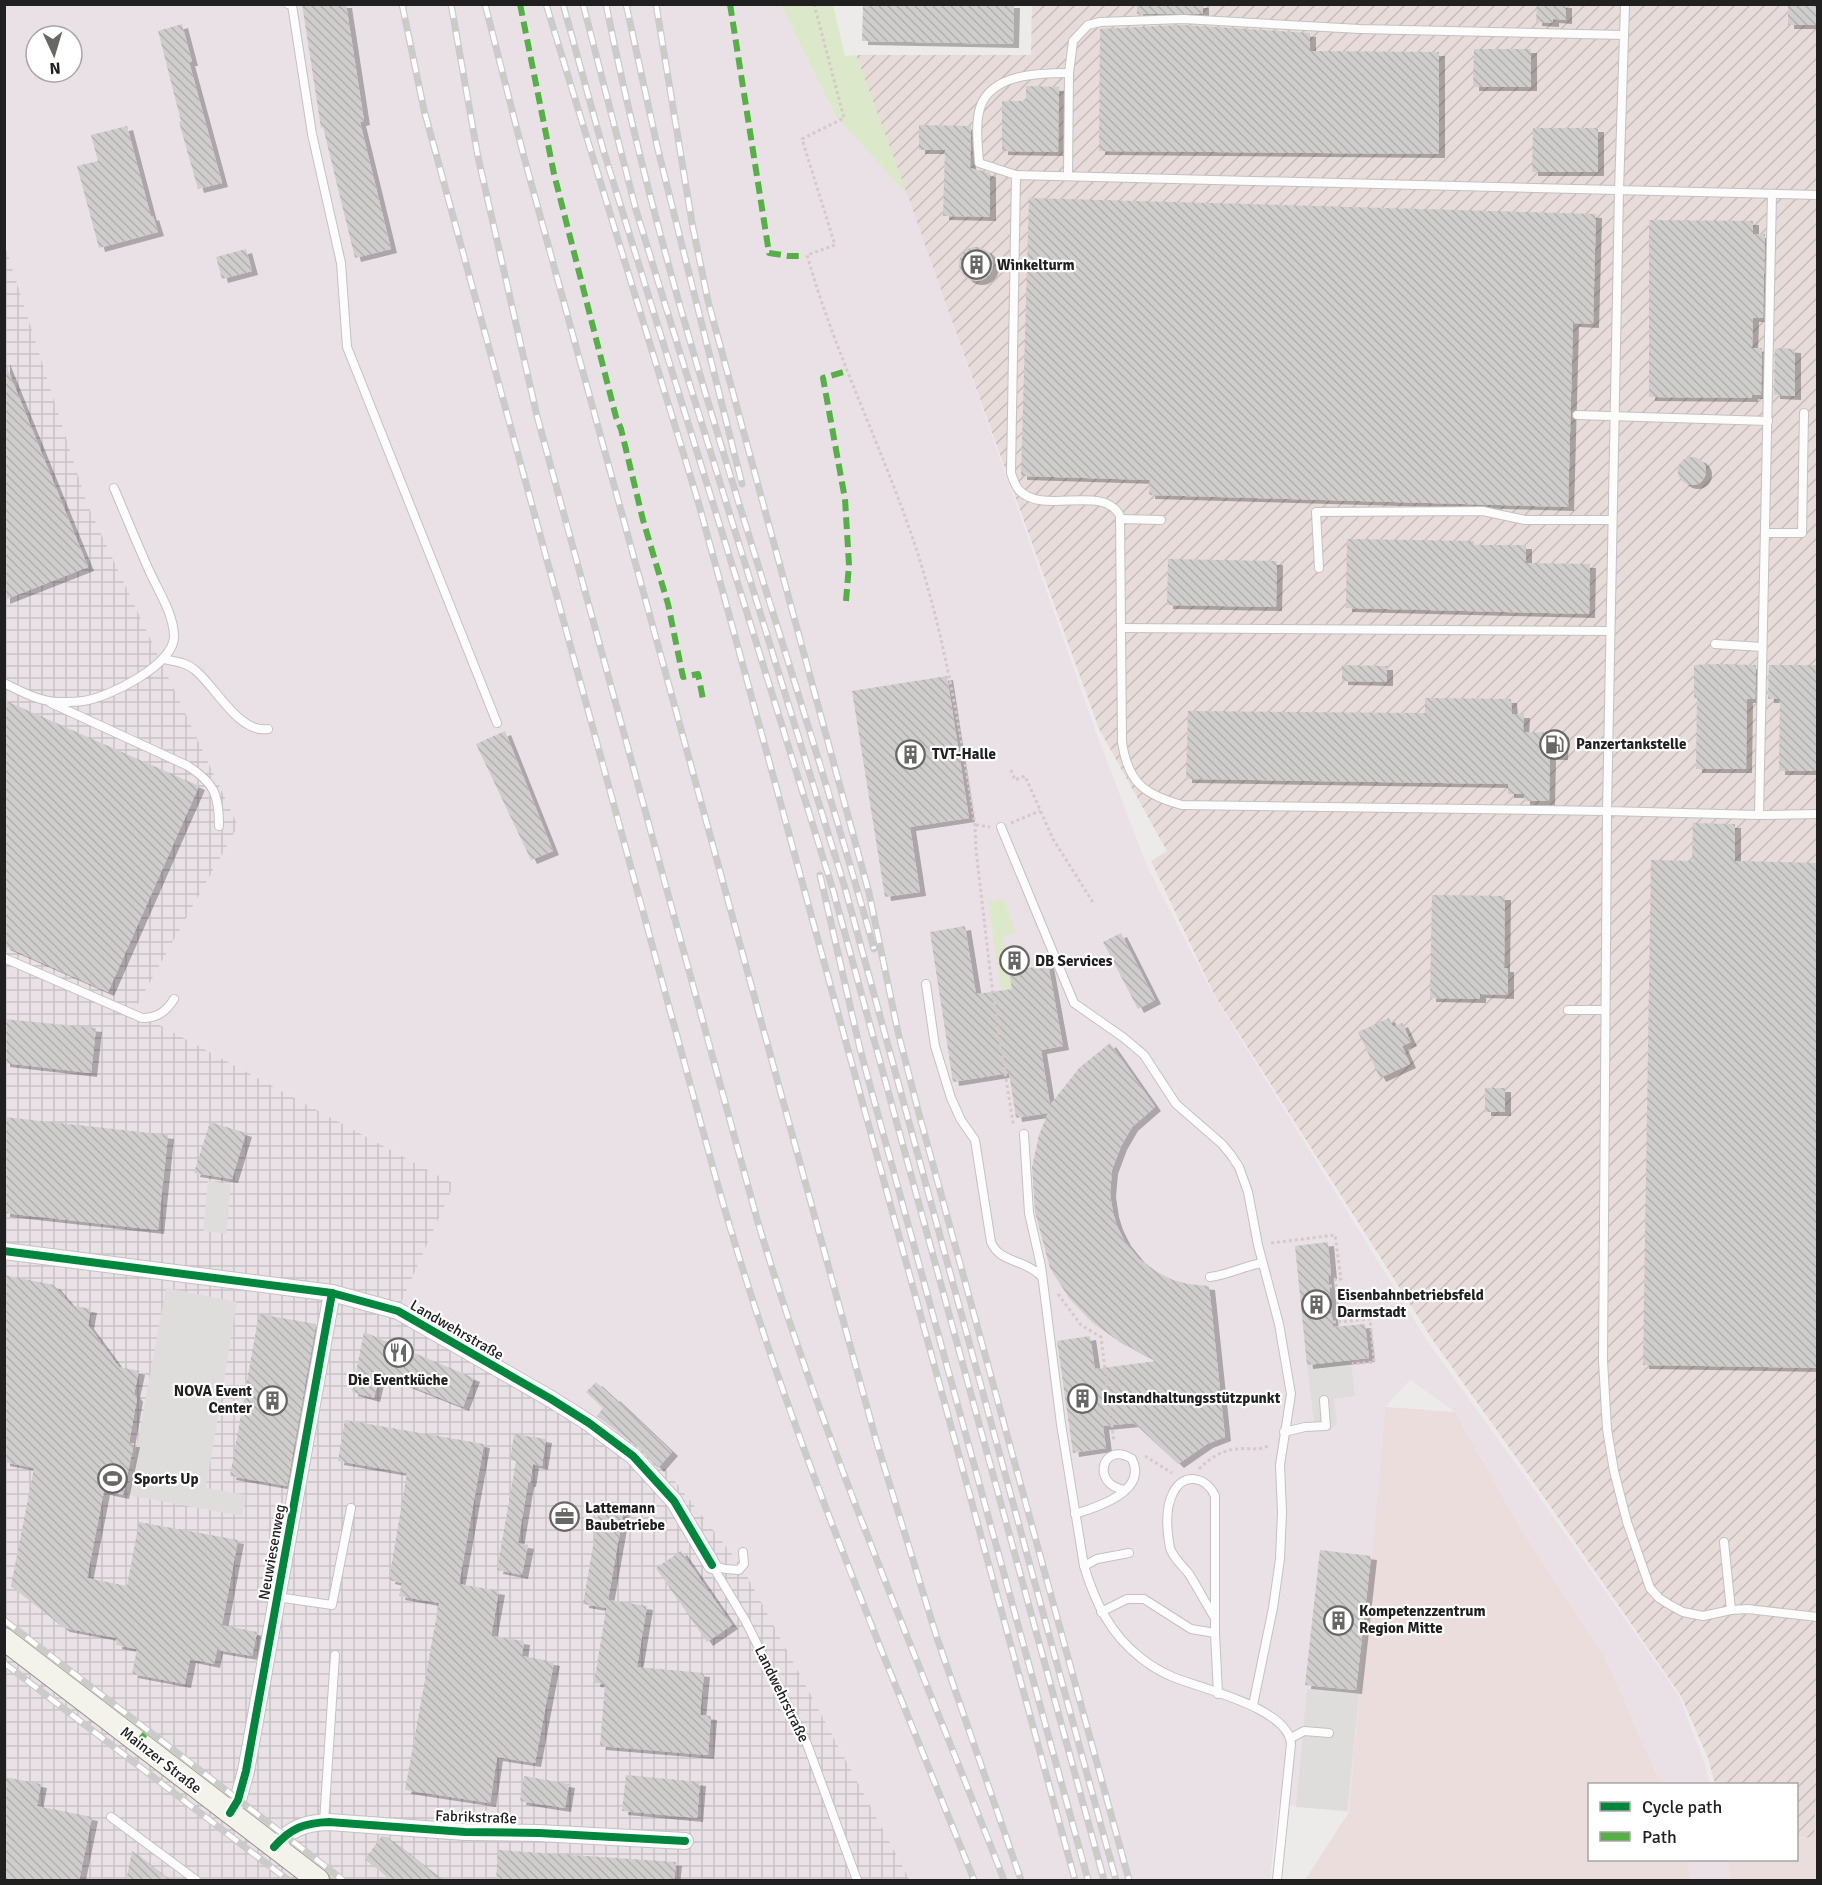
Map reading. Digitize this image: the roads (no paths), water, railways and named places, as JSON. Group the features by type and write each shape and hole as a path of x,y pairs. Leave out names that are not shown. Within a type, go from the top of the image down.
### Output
{"street":[{"name":"Landwehrstraße","path":"4,1251 332,1293 398,1311 589,1423 633,1456 674,1501 712,1565"},
{"name":"Neuwiesenweg","path":"230,1813 242,1788 332,1293"},
{"name":"Mainzer Straße","path":"4,1639 318,1881"},
{"name":"Fabrikstraße","path":"273,1847 297,1828 310,1823 324,1822 465,1832 539,1833 685,1841"}],"lane":[{"path":"291,5 312,134 341,263 347,347 497,723"},
{"path":"1625,5 1619,191 1607,811 1603,1361 1607,1429 1614,1471 1627,1522 1650,1588 1659,1598 1683,1612 1703,1616 1748,1609 1818,1617"},
{"path":"1068,175 1070,73 1073,41 1088,25 1100,22 1183,19 1360,28 1624,35"},
{"path":"1070,73 1031,75 1004,82 987,95 980,107 978,120 979,164 1016,175 1818,195"},
{"path":"1016,175 1011,473 1017,489 1033,499 1101,501 1118,510 1121,519 1124,754 1138,783 1146,791 1182,805 1759,815 1818,814"},
{"path":"1759,815 1772,195"},
{"path":"1765,534 1802,533 1804,413"},
{"path":"1577,415 1768,421"},
{"path":"42,699 60,702 95,698 143,676 164,659 174,643 172,623 114,488"},
{"path":"1319,568 1316,512 1483,511 1525,520 1612,520"},
{"path":"1121,519 1161,520"},
{"path":"1122,628 1610,632"},
{"path":"1715,644 1762,647"},
{"path":"164,659 182,663 195,670 246,725 259,730 268,729"},
{"path":"4,683 188,766 200,774 216,793 219,826"},
{"path":"1001,827 1074,1003 1133,1044 1144,1055 1176,1104 1222,1144 1235,1161 1248,1192 1262,1263 1275,1305 1290,1380 1290,1400 1280,1465 1282,1512 1280,1558 1273,1608 1253,1705"},
{"path":"4,958 142,1018 156,1016 174,999"},
{"path":"926,984 938,1057 951,1098 961,1120 975,1140 993,1248 1001,1255 1029,1267 1042,1277"},
{"path":"1568,1010 1605,1010"},
{"path":"1024,1134 1029,1213 1042,1277 1061,1424 1084,1566 1101,1612 1109,1625 1122,1642 1143,1660 1173,1676 1253,1705 1283,1725 1291,1738 1277,1881"},
{"path":"1210,1277 1262,1263"},
{"path":"1284,1432 1305,1427 1326,1426 1324,1400"},
{"path":"1075,1514 1113,1500 1125,1490 1133,1481 1136,1466 1132,1459 1116,1454 1108,1457 1104,1465 1106,1482 1117,1489 1125,1490"},
{"path":"1215,1618 1190,1576 1171,1550 1169,1503 1173,1492 1187,1481 1196,1479 1210,1486 1215,1496 1215,1618 1215,1633 1218,1694"},
{"path":"277,1597 332,1605 351,1508"},
{"path":"1724,1542 1731,1610"},
{"path":"712,1565 739,1570 744,1564 743,1552"},
{"path":"1084,1566 1097,1558 1129,1553"},
{"name":"Landwehrstraße","path":"712,1565 745,1620 807,1744 857,1881"},
{"path":"1101,1612 1127,1599 1144,1599 1191,1629 1215,1633"},
{"path":"324,1822 335,1655"},
{"path":"1291,1738 1304,1731 1329,1733"},
{"path":"111,1817 196,1881"}],"railway":[{"path":"402,4 424,110 715,1175 742,1265 771,1355 835,1531 974,1880"},
{"path":"451,4 478,157 537,416 757,1219 783,1303 842,1470 1004,1880"},
{"path":"485,4 524,157 876,1440 937,1638 1021,1880"},
{"path":"546,4 698,501 1075,1880"},
{"path":"563,4 603,149 833,890 1104,1880"},
{"path":"583,4 636,210 845,888 1116,1880"},
{"path":"606,4 632,124 696,361 874,949"},
{"path":"626,4 658,150 742,484"},
{"path":"656,4 692,223 708,301 869,893 898,1032 918,1110 1129,1880"},
{"path":"820,875 860,1049 1088,1880"},
{"path":"4,1620 343,1880"},
{"path":"4,1663 288,1880"}],"place":[{"name":"Winkelturm","path":"976,265"},
{"name":"Panzertankstelle","path":"1555,744"},
{"name":"TVT-Halle","path":"911,754"},
{"name":"DB Services","path":"1014,961"},
{"name":"Eisenbahnbetriebsfeld Darmstadt","path":"1316,1304"},
{"name":"Die Eventküche","path":"398,1353"},
{"name":"Instandhaltungsstützpunkt","path":"1082,1398"},
{"name":"NOVA Event Center","path":"273,1400"},
{"name":"Sports Up","path":"113,1479"},
{"name":"Lattemann Baubetriebe","path":"564,1517"},
{"name":"Kompetenzzentrum Region Mitte","path":"1338,1620"}]}
